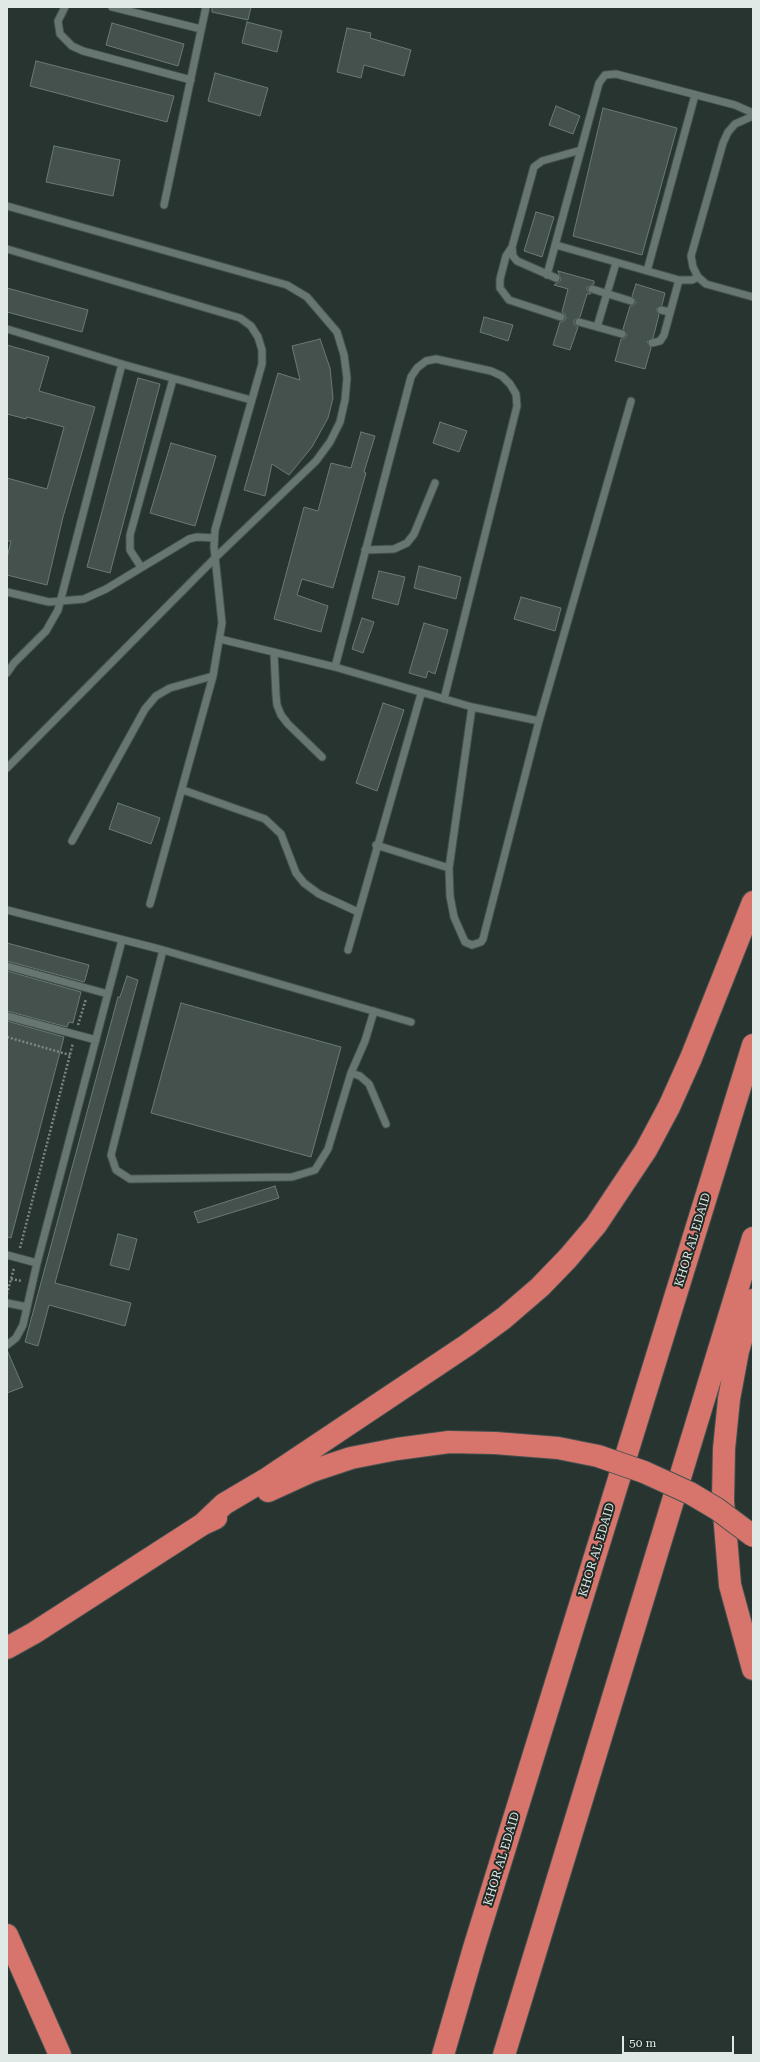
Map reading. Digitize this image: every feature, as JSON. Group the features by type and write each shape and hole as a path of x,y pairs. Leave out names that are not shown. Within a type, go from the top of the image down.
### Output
{"highway":[{"path":"203,1524 224,1504 268,1478 467,1345 528,1297 568,1258 596,1225 646,1150 688,1065 753,902"},
{"name":"KHOR AL EDAID","path":"443,2055 474,1948 753,1045"},
{"path":"504,2055 753,1238"},
{"path":"753,1300 738,1351 729,1399 724,1449 723,1501 730,1585 753,1669"},
{"path":"7,1648 203,1524 228,1513 275,1487 312,1471 351,1458 397,1449 448,1442 495,1442 558,1448 598,1456 644,1472 690,1493 717,1509 753,1536"},
{"path":"7,1935 60,2053"}],"lane":[{"path":"65,7 62,8 58,21 60,34 72,46 83,51 191,80"},
{"path":"112,7 201,29"},
{"path":"164,205 206,7"},
{"path":"547,275 599,83 605,75 616,74 735,105 753,114"},
{"path":"647,271 695,95"},
{"path":"753,114 735,124 728,132 723,143 691,256 693,267 698,277 706,284 753,297"},
{"path":"561,317 515,303 504,295 500,288 500,279 506,256 512,247 534,167 542,161 581,150"},
{"path":"7,206 287,285 307,296 337,332 344,355 347,378 345,400 340,422 330,442 316,461 216,557 7,768"},
{"path":"556,245 679,280 692,280 698,277"},
{"path":"512,247 513,256 517,261 556,278"},
{"path":"7,249 240,318 251,326 258,337 262,350 262,364 217,522 214,538 222,614 220,639 213,676 183,790 150,904"},
{"path":"597,327 616,262"},
{"path":"652,343 658,342 662,338 679,280"},
{"path":"592,289 631,301"},
{"path":"661,310 670,312"},
{"path":"579,322 622,334"},
{"path":"7,329 122,364 252,400"},
{"path":"335,667 407,387 417,368 426,361 436,359 491,371 502,376 510,384 516,394 517,406 444,699"},
{"path":"7,673 11,662 51,625 60,602 122,364"},
{"path":"141,568 130,550 130,535 173,378"},
{"path":"472,707 450,868 450,896 458,928 465,942 468,944 477,945 483,939 539,721 630,401"},
{"path":"365,550 394,549 407,543 414,534 435,483"},
{"path":"7,592 38,600 60,602 72,601 95,595 189,539 198,537 214,538"},
{"path":"220,639 335,667 421,694 472,707 539,721"},
{"path":"274,653 276,695 281,715 288,724 322,757"},
{"path":"72,841 145,709 156,696 170,688 213,676"},
{"path":"348,950 376,845 421,694"},
{"path":"183,790 265,819 281,834 296,873 304,883 319,894 358,912"},
{"path":"376,845 450,868"},
{"path":"7,910 163,950 411,1022"},
{"path":"7,1345 16,1338 20,1332 122,940"},
{"path":"163,950 111,1155 116,1170 130,1179 292,1177 306,1174 315,1170 328,1149 352,1073 365,1041 374,1011"},
{"path":"7,966 108,994"},
{"path":"7,1016 96,1040"},
{"path":"352,1073 360,1076 370,1084 386,1124"},
{"path":"7,1255 37,1263"},
{"path":"7,1303 27,1307"}],"path":[{"path":"7,1294 70,1055 89,989"},
{"path":"7,1037 70,1055"}],"building":[{"path":"212,7 251,7 248,20 212,12"},
{"path":"247,22 282,31 277,52 242,43"},
{"path":"112,23 184,44 178,66 106,45"},
{"path":"347,28 371,33 370,38 411,50 404,76 364,65 361,78 337,72"},
{"path":"36,61 174,96 167,122 30,86"},
{"path":"215,73 268,88 260,116 208,101"},
{"path":"556,106 580,116 573,134 549,125"},
{"path":"603,108 677,128 642,255 573,236"},
{"path":"54,146 120,160 113,196 46,182"},
{"path":"536,212 554,217 542,257 524,251"},
{"path":"558,271 594,281 594,284 587,287 587,290 591,294 587,294 580,317 574,320 574,324 578,327 570,350 553,345 560,322 564,321 566,318 565,314 562,312 568,289 554,285 561,280"},
{"path":"636,284 665,293 662,305 656,309 659,315 653,338 647,342 651,348 645,369 615,361 621,339 625,338 627,335 623,329 630,306 634,305 636,302 632,296"},
{"path":"7,288 88,310 82,332 7,312"},
{"path":"484,317 513,325 508,341 480,332"},
{"path":"320,339 330,368 333,398 328,418 312,447 289,475 272,464 265,496 244,490 278,373 300,380 292,346"},
{"path":"7,345 49,357 39,391 95,407 63,517 47,585 7,575 7,558 11,541 7,541 7,478 47,489 64,427 27,417 26,419 7,414"},
{"path":"138,378 160,384 110,573 87,567"},
{"path":"440,422 467,431 459,452 433,443"},
{"path":"361,432 375,436 333,588 302,579 297,595 328,606 321,632 274,619 304,507 318,511 331,463 351,468"},
{"path":"171,443 216,456 195,526 150,513"},
{"path":"419,566 461,577 456,599 414,588"},
{"path":"379,571 405,577 398,605 372,598"},
{"path":"521,597 561,608 555,631 514,619"},
{"path":"362,618 374,622 363,653 352,649"},
{"path":"424,623 448,630 435,674 428,671 426,678 409,673"},
{"path":"383,703 404,710 377,791 356,783"},
{"path":"118,803 160,818 151,844 109,829"},
{"path":"7,943 89,965 85,980 84,982 7,961"},
{"path":"7,971 81,992 73,1023 69,1022 67,1027 7,1011"},
{"path":"127,976 138,980 55,1283 131,1303 125,1326 49,1305 38,1346 25,1342 118,997 120,997"},
{"path":"181,1003 341,1047 311,1157 151,1113"},
{"path":"7,1021 64,1037 11,1238 7,1237"},
{"path":"275,1186 279,1198 198,1223 194,1212"},
{"path":"118,1234 137,1239 129,1270 110,1265"},
{"path":"7,1350 23,1387 7,1393"}]}
